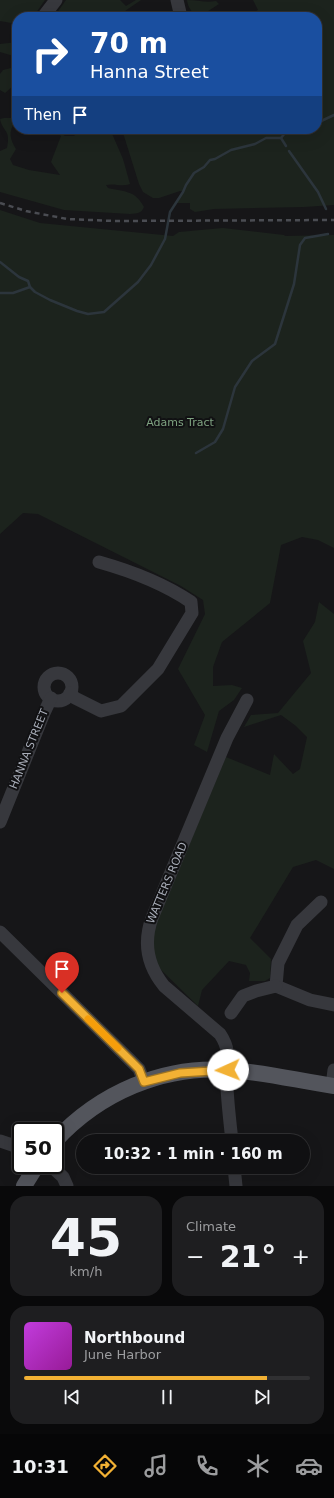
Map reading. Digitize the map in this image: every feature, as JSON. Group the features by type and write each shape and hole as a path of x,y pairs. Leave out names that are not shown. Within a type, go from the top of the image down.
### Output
{"main road":[{"path":"64,1132 88,1111 117,1093 144,1082 180,1073 228,1070 333,1086"},
{"path":"24,1186 31,1174"}],"street":[{"path":"47,12 56,0"},
{"path":"177,0 180,12"},
{"path":"70,693 75,698 101,711 121,706 158,669 192,613 190,602 181,595 130,571 99,562"},
{"path":"56,673 65,675 69,678 72,687 70,693 67,697 60,700 51,698 45,691 45,682 56,673"},
{"name":"HANNA STREET","path":"0,822 45,709 51,698"},
{"name":"WATTERS ROAD","path":"231,1134 228,1108 228,1050 226,1043 220,1034 164,986 148,959 147,938 152,918 227,738 247,700"},
{"path":"276,986 278,963 297,926 321,902"},
{"path":"0,932 139,1069 144,1082"},
{"path":"231,1013 243,996 276,986 310,1000 334,1005"},
{"path":"333,1086 334,1070"},
{"path":"0,1141 12,1145"},
{"path":"59,1174 67,1186"},
{"path":"235,1174 236,1186"}],"green space":[{"path":"0,0 45,0 37,12 12,12 12,23 0,21"},
{"path":"66,0 120,0 126,6 136,0 141,0 125,12 58,12"},
{"path":"187,0 209,2 216,1 219,4 207,12 192,12"},
{"path":"253,0 334,0 334,205 214,209 195,212 190,209 190,203 176,203 183,191 159,198 153,198 143,192 139,184 123,134 322,134 322,12 255,12 258,10"},
{"path":"12,43 12,56 0,52 0,44"},
{"path":"12,68 12,87 5,93 0,90 0,74 3,70"},
{"path":"12,118 11,139 16,149 10,159 13,165 29,170 60,175 51,162 61,136 58,134 74,136 76,134 112,134 123,159 130,184 106,185 108,188 124,191 137,197 144,207 142,211 130,214 64,210 0,192 0,151 7,148 8,137 0,119"},
{"name":"Adams Tract","path":"0,210 40,223 173,236 179,232 223,228 285,236 334,235 334,548 318,540 302,537 281,545 270,603 222,642 213,667 213,686 232,685 242,688 234,700 219,711 207,752 194,745 205,715 178,669 205,614 203,600 181,586 38,514 23,513 0,534"},
{"path":"319,602 334,614 334,869 316,860 293,867 250,938 271,959 270,978 265,981 249,981 250,973 246,965 229,961 202,990 198,1006 154,963 147,944 226,757 270,775 274,754 293,774 300,769 307,737 296,726 281,715 244,727 251,715 278,713 311,673 303,641 315,622"}],"waterway":[{"path":"322,121 334,115"},
{"path":"0,262 19,277 28,281 30,287 35,292 50,300 88,314 104,312 138,282 151,265 165,239 170,212 194,173 204,167 210,160 215,159 231,150 255,144 266,138 281,138 284,134"},
{"path":"281,138 286,146"},
{"path":"289,151 318,192 326,209"},
{"path":"196,453 215,442 223,429 235,387 252,361 275,344 294,284 300,245 305,238 328,234"},
{"path":"0,293 13,293 30,287"}],"railway":[{"path":"0,203 26,211 67,219 114,221 334,220"}],"slow traffic":[{"path":"88,1019 118,1048"}],"route":[{"path":"62,993 139,1069 144,1082 180,1073 228,1070"}]}
